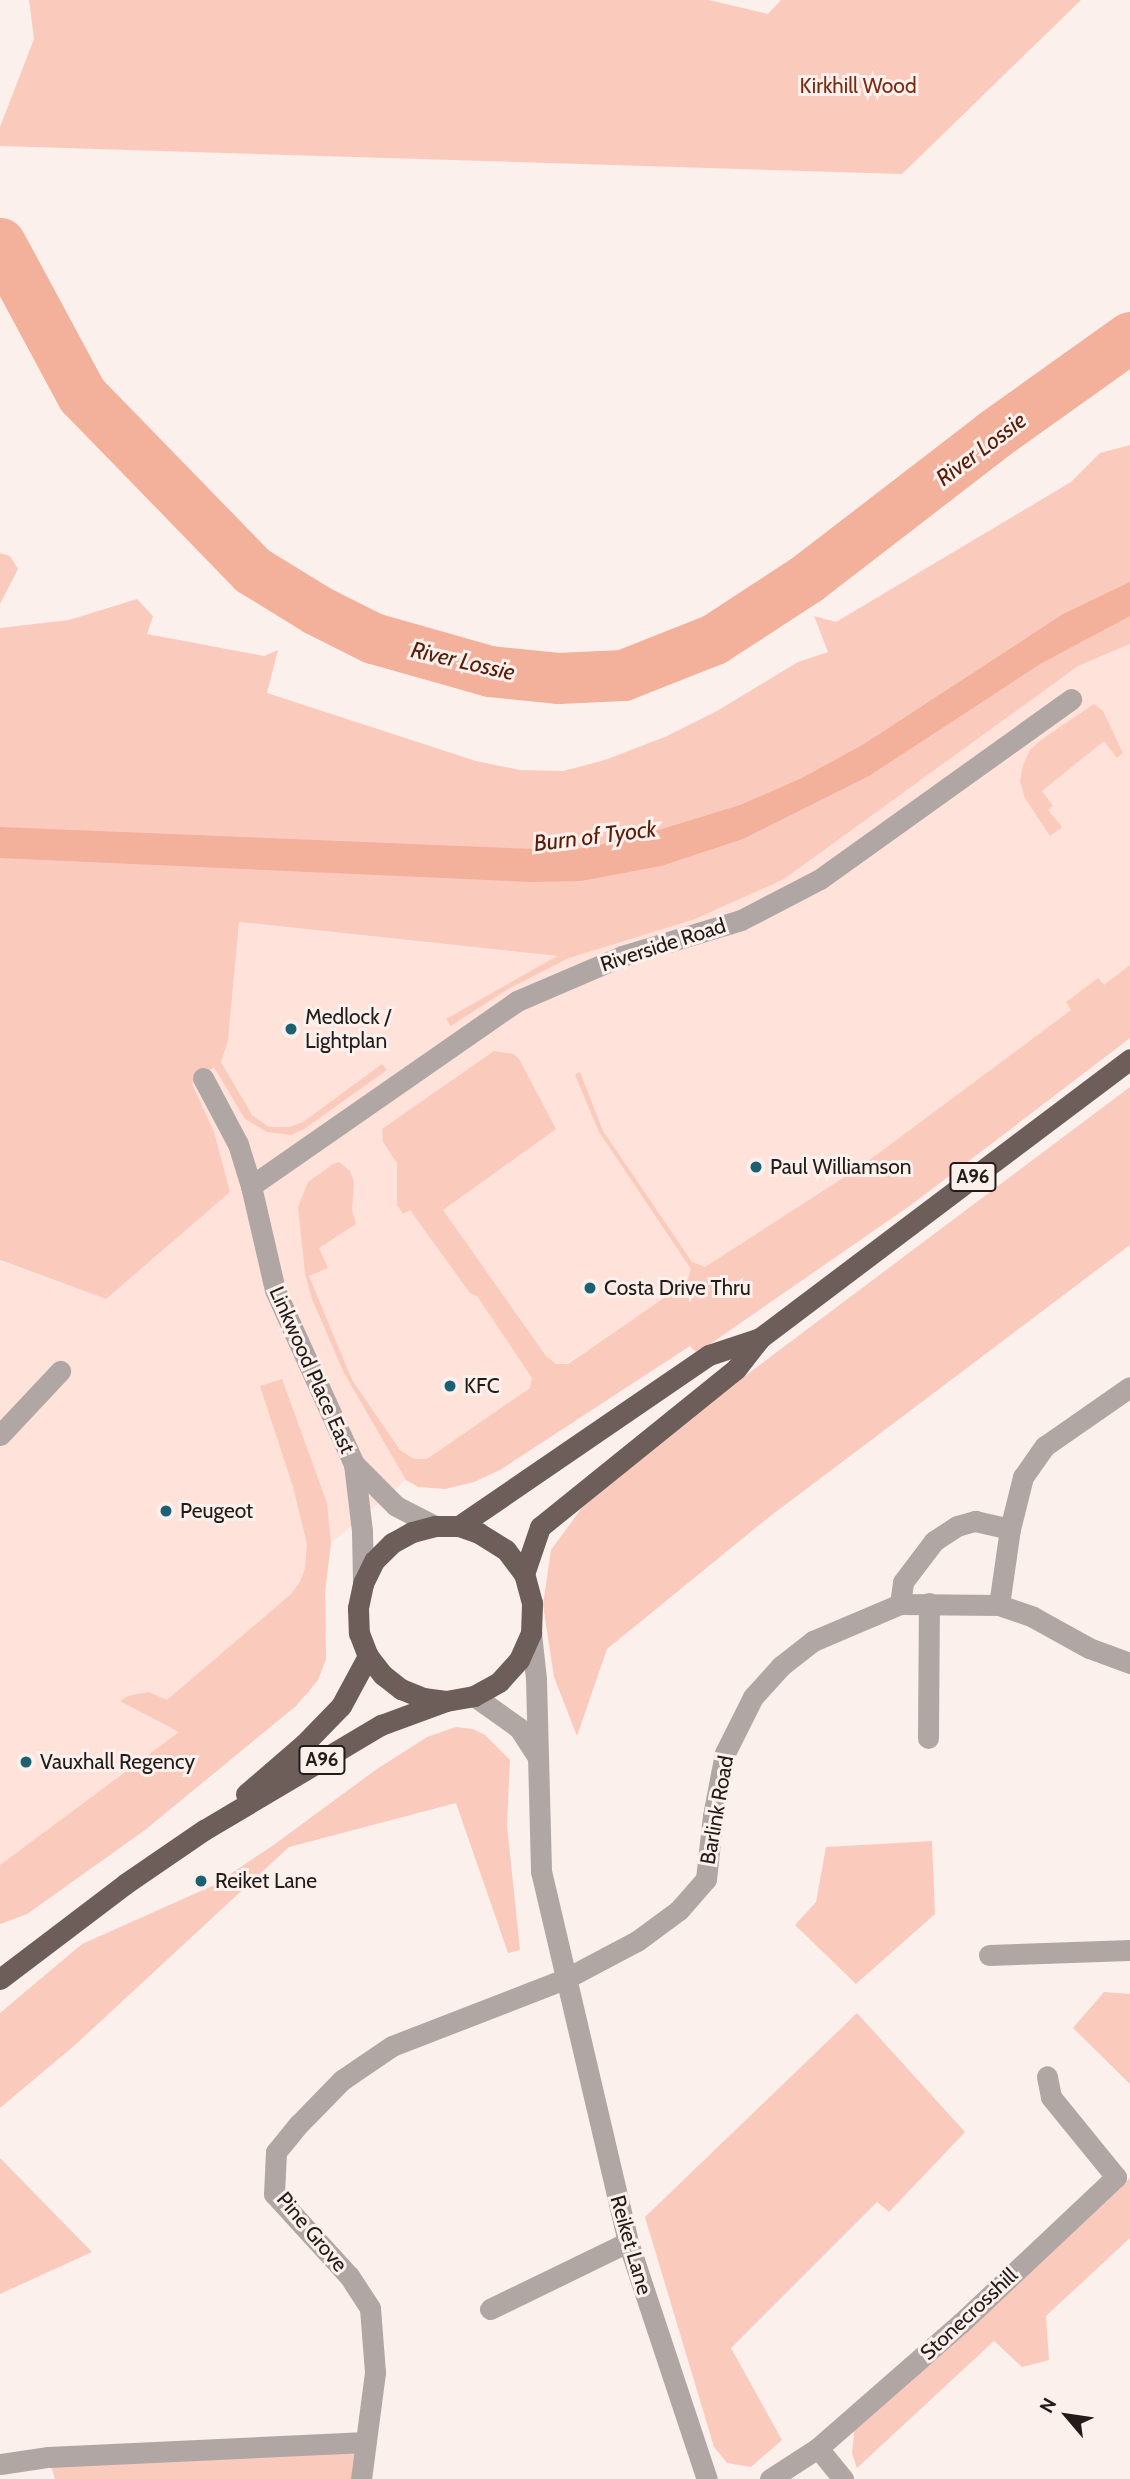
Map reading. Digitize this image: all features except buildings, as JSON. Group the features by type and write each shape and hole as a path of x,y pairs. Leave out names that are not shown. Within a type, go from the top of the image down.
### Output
{"highway":[{"name":"A96","path":"524,1574 540,1527 736,1369 760,1338 1130,1059"},
{"name":"A96","path":"459,1526 709,1355 760,1338"},
{"name":"A96","path":"0,1979 125,1884 204,1830 381,1726 446,1701 474,1696 499,1682 519,1660 531,1633 532,1603 524,1574 506,1550 480,1532 459,1526 435,1526 412,1532 392,1544 374,1561 363,1584 358,1608 359,1633 368,1656 383,1675 401,1689 423,1698 446,1701"},
{"name":"A96","path":"204,1830 304,1744 341,1706 368,1656"}],"street":[{"name":"Riverside Road","path":"251,1186 517,1001 622,956 741,919 820,879 1071,699"},
{"name":"Linkwood Place East","path":"203,1078 238,1144 251,1186 275,1290 354,1464 362,1531 363,1584"},
{"path":"0,1434 60,1371"},
{"path":"999,1605 1010,1529 1023,1477 1045,1446 1130,1387"},
{"name":"Linkwood Place East","path":"354,1464 396,1506 435,1526"},
{"path":"900,1604 903,1582 934,1541 957,1526 975,1521 1010,1529"},
{"path":"928,1738 929,1603"},
{"name":"Barlink Road","path":"567,1978 637,1941 679,1910 706,1879 713,1816 725,1753 753,1697 781,1666 813,1641 900,1604 999,1605 1033,1617 1089,1648 1130,1663"},
{"name":"Reiket Lane","path":"531,1633 536,1679 541,1871 628,2242 707,2479"},
{"path":"474,1696 519,1728 538,1758"},
{"path":"989,1955 1130,1950"},
{"name":"Pine Grove","path":"361,2479 375,2372 370,2308 349,2276 274,2194 276,2152 342,2080 392,2046 567,1978"},
{"name":"Stonecrosshill","path":"770,2479 818,2448 961,2323 1123,2169 1051,2097 1047,2076"},
{"path":"490,2309 628,2242"},
{"path":"0,2464 48,2457 366,2442"},
{"path":"818,2448 843,2479"}],"shaded area":[{"path":"1130,582 1130,616 1040,664 869,776 743,839 661,866 581,881 530,882 0,858 0,827 535,849 587,848 740,805 802,778 864,744 1063,614"},
{"path":"1130,644 1130,970 1071,1010 860,1167 530,1388 406,1480 331,1543 325,1592 326,1659 309,1693 145,1830 27,1914 0,1924 0,1261 106,1299 214,1132 191,1084 221,1062 228,1041 239,922 569,958 1078,666"}],"green space":[{"name":"Kirkhill Wood","path":"29,0 709,0 768,14 781,0 1081,0 902,174 0,146 0,127 34,39"},
{"path":"1130,445 1130,644 1078,666 784,879 695,919 569,958 508,989 451,1026 446,1019 557,956 239,922 228,1041 221,1062 252,1115 269,1127 290,1127 303,1122 382,1064 387,1070 304,1129 291,1135 267,1132 245,1119 214,1067 192,1084 214,1132 230,1192 106,1299 0,1260 0,628 69,620 137,599 153,616 147,634 264,656 278,650 267,693 476,761 520,770 563,771 605,760 667,736 717,711 798,662 828,652 814,616 836,622 1071,482 1100,453"},
{"path":"0,553 10,556 18,569 0,604"},
{"path":"1094,704 1103,711 1123,753 1117,758 1104,741 1042,791 1053,806 1048,810 1062,827 1050,836 1025,798 1020,782 1023,765 1030,750 1041,740"},
{"path":"1130,965 1130,1038 911,1205 697,1353 690,1346 500,1470 474,1482 445,1489 418,1487 406,1480 344,1373 312,1299 305,1273 298,1207 308,1182 339,1162 350,1171 354,1182 352,1210 356,1224 319,1248 328,1268 309,1276 352,1380 400,1450 414,1459 427,1459 530,1388 532,1378 477,1296 470,1293 410,1210 403,1214 397,1205 397,1163 383,1142 382,1129 494,1051 514,1054 519,1059 556,1129 443,1210 546,1356 556,1364 568,1364 687,1282 691,1269 599,1132 575,1075 580,1072 603,1131 692,1262 705,1267 860,1167 1071,1010 1066,1002 1098,978 1104,985"},
{"path":"1130,1087 1130,1245 769,1517 607,1649 577,1736 554,1677 543,1605 551,1550 581,1509 669,1433"},
{"path":"282,1379 327,1503 331,1543 325,1592 326,1659 318,1680 296,1706 145,1830 27,1914 0,1924 0,1865 179,1732 120,1701 128,1696 149,1692 167,1700 291,1594 300,1582 305,1568 307,1544 293,1487 260,1386"},
{"path":"456,1727 473,1729 485,1735 510,1760 507,1825 520,1950 508,1953 456,1803 289,1847 75,2045 0,2108 0,2013 82,1944 212,1886 275,1844 374,1771 427,1737"},
{"path":"932,1841 935,1914 856,1984 795,1925 816,1902 826,1847"},
{"path":"1104,1992 1130,1994 1130,2084 1073,2028"},
{"path":"857,2013 965,2132 889,2212 877,2202 731,2348 782,2440 751,2467 727,2463 714,2447 645,2217"},
{"path":"0,2158 92,2252 0,2294"},
{"path":"1130,2178 1130,2238 1046,2316 1049,2360 1022,2367 994,2341 857,2468 852,2453 855,2424"},
{"path":"366,2442 361,2479 55,2479 48,2457"}],"waterway":[{"name":"River Lossie","path":"0,243 82,395 252,570 317,610 373,638 490,671 558,678 623,675 714,639 806,579 994,434 1130,337"}],"place":[{"name":"Medlock / Lightplan","path":"291,1029"},
{"name":"Paul Williamson","path":"756,1167"},
{"name":"Costa Drive Thru","path":"590,1288"},
{"name":"KFC","path":"450,1386"},
{"name":"Peugeot","path":"166,1511"},
{"name":"Vauxhall Regency","path":"26,1762"},
{"name":"Reiket Lane","path":"201,1881"}],"water label":[{"name":"Burn of Tyock","path":"595,836"}]}
